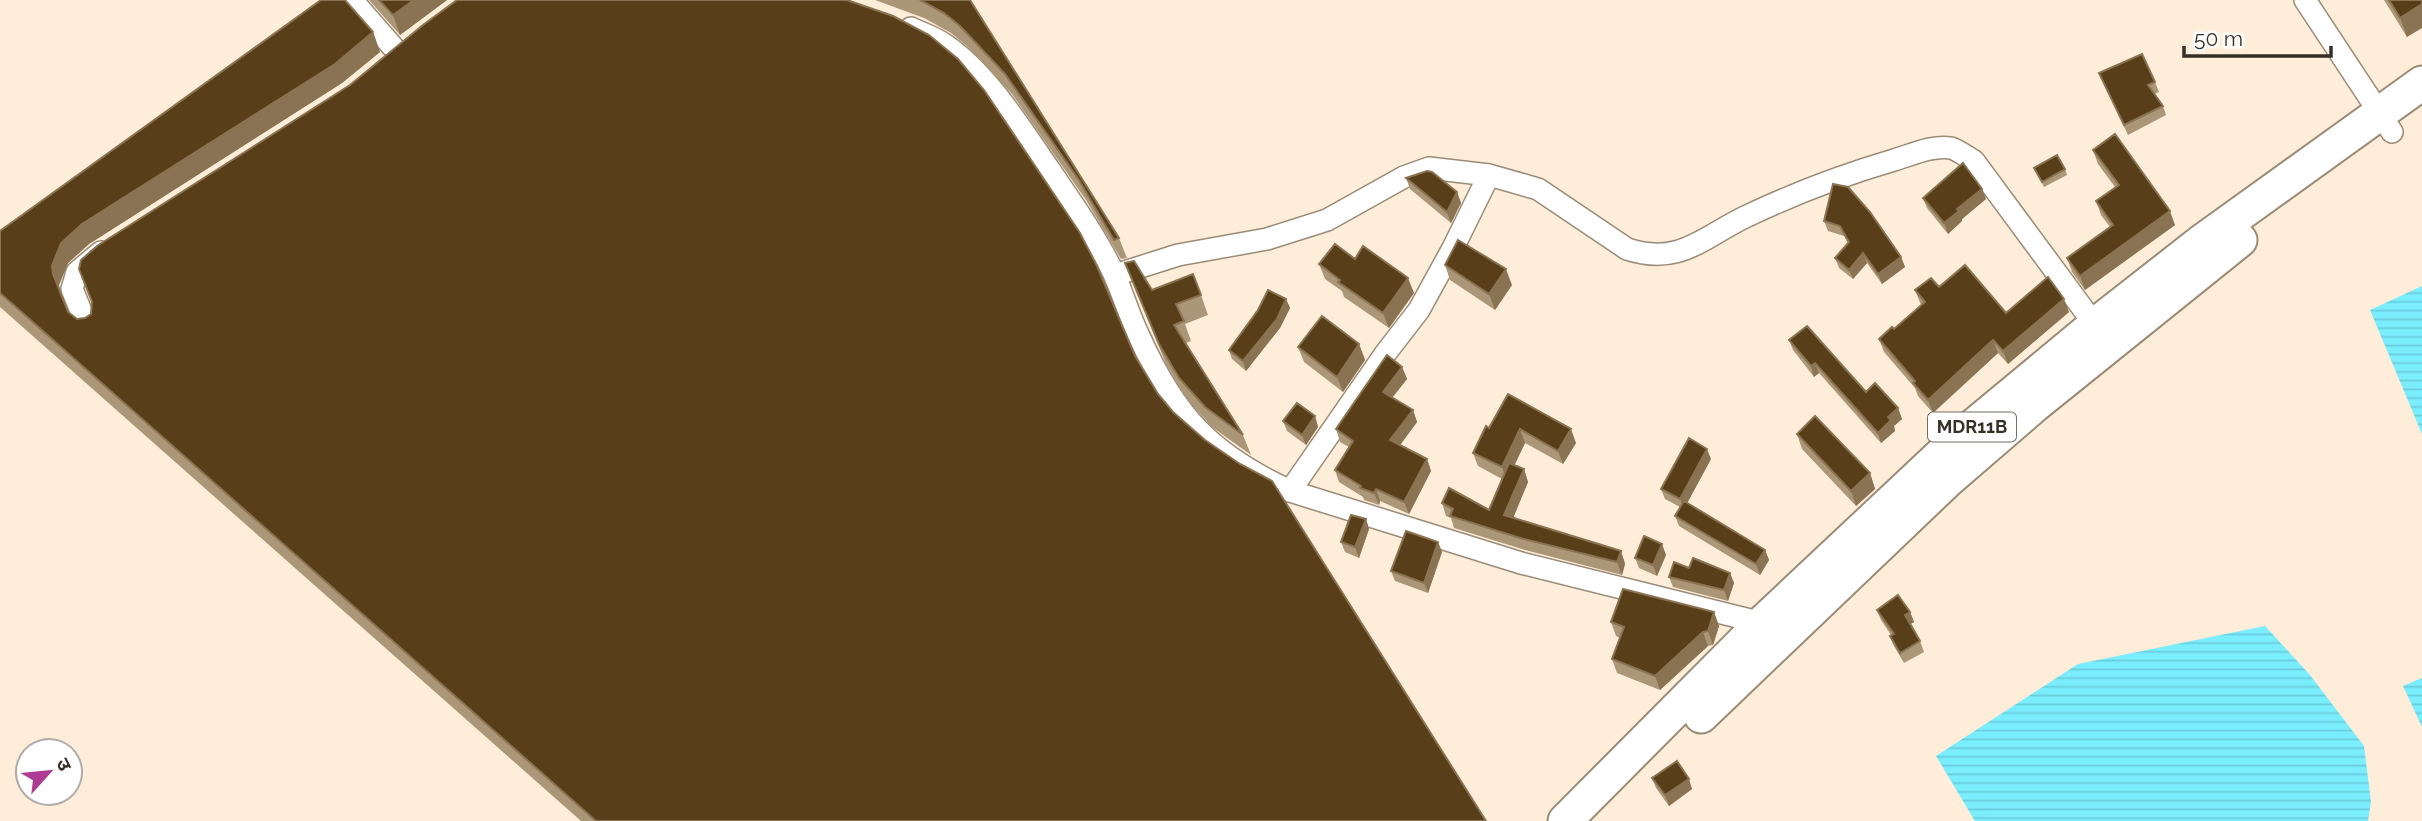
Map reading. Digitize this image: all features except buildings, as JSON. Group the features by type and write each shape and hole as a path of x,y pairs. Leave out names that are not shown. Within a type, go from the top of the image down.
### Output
{"main road":[{"name":"MDR11B","path":"1594,821 1776,621 2035,405 2386,123 2422,83"},
{"name":"MDR11B","path":"1565,821 1776,621 1960,436 2201,242 2386,123 2422,111"}],"street":[{"path":"352,0 407,48 379,70"},
{"path":"2305,0 2386,123"},
{"path":"888,16 944,44 986,82 1018,123 1095,236 1165,390 1194,426 1222,453 1258,476 1290,491 1521,563 1776,621"},
{"path":"1115,275 1178,255 1267,239 1327,220 1404,177 1429,168 1489,175 1538,189 1627,249 1642,254 1665,254 1689,249 1744,218 1845,175 1928,149 1952,148 1974,161 2095,325"},
{"path":"1290,491 1385,354 1419,310 1489,175"},
{"path":"87,326 72,289 77,272 96,255 119,241"}],"water":[{"path":"2422,286 2422,434 2370,310"},
{"path":"2265,626 2310,675 2364,746 2371,802 2368,821 1975,821 1936,756 2078,664"},
{"path":"2422,678 2422,727 2403,686"}]}
